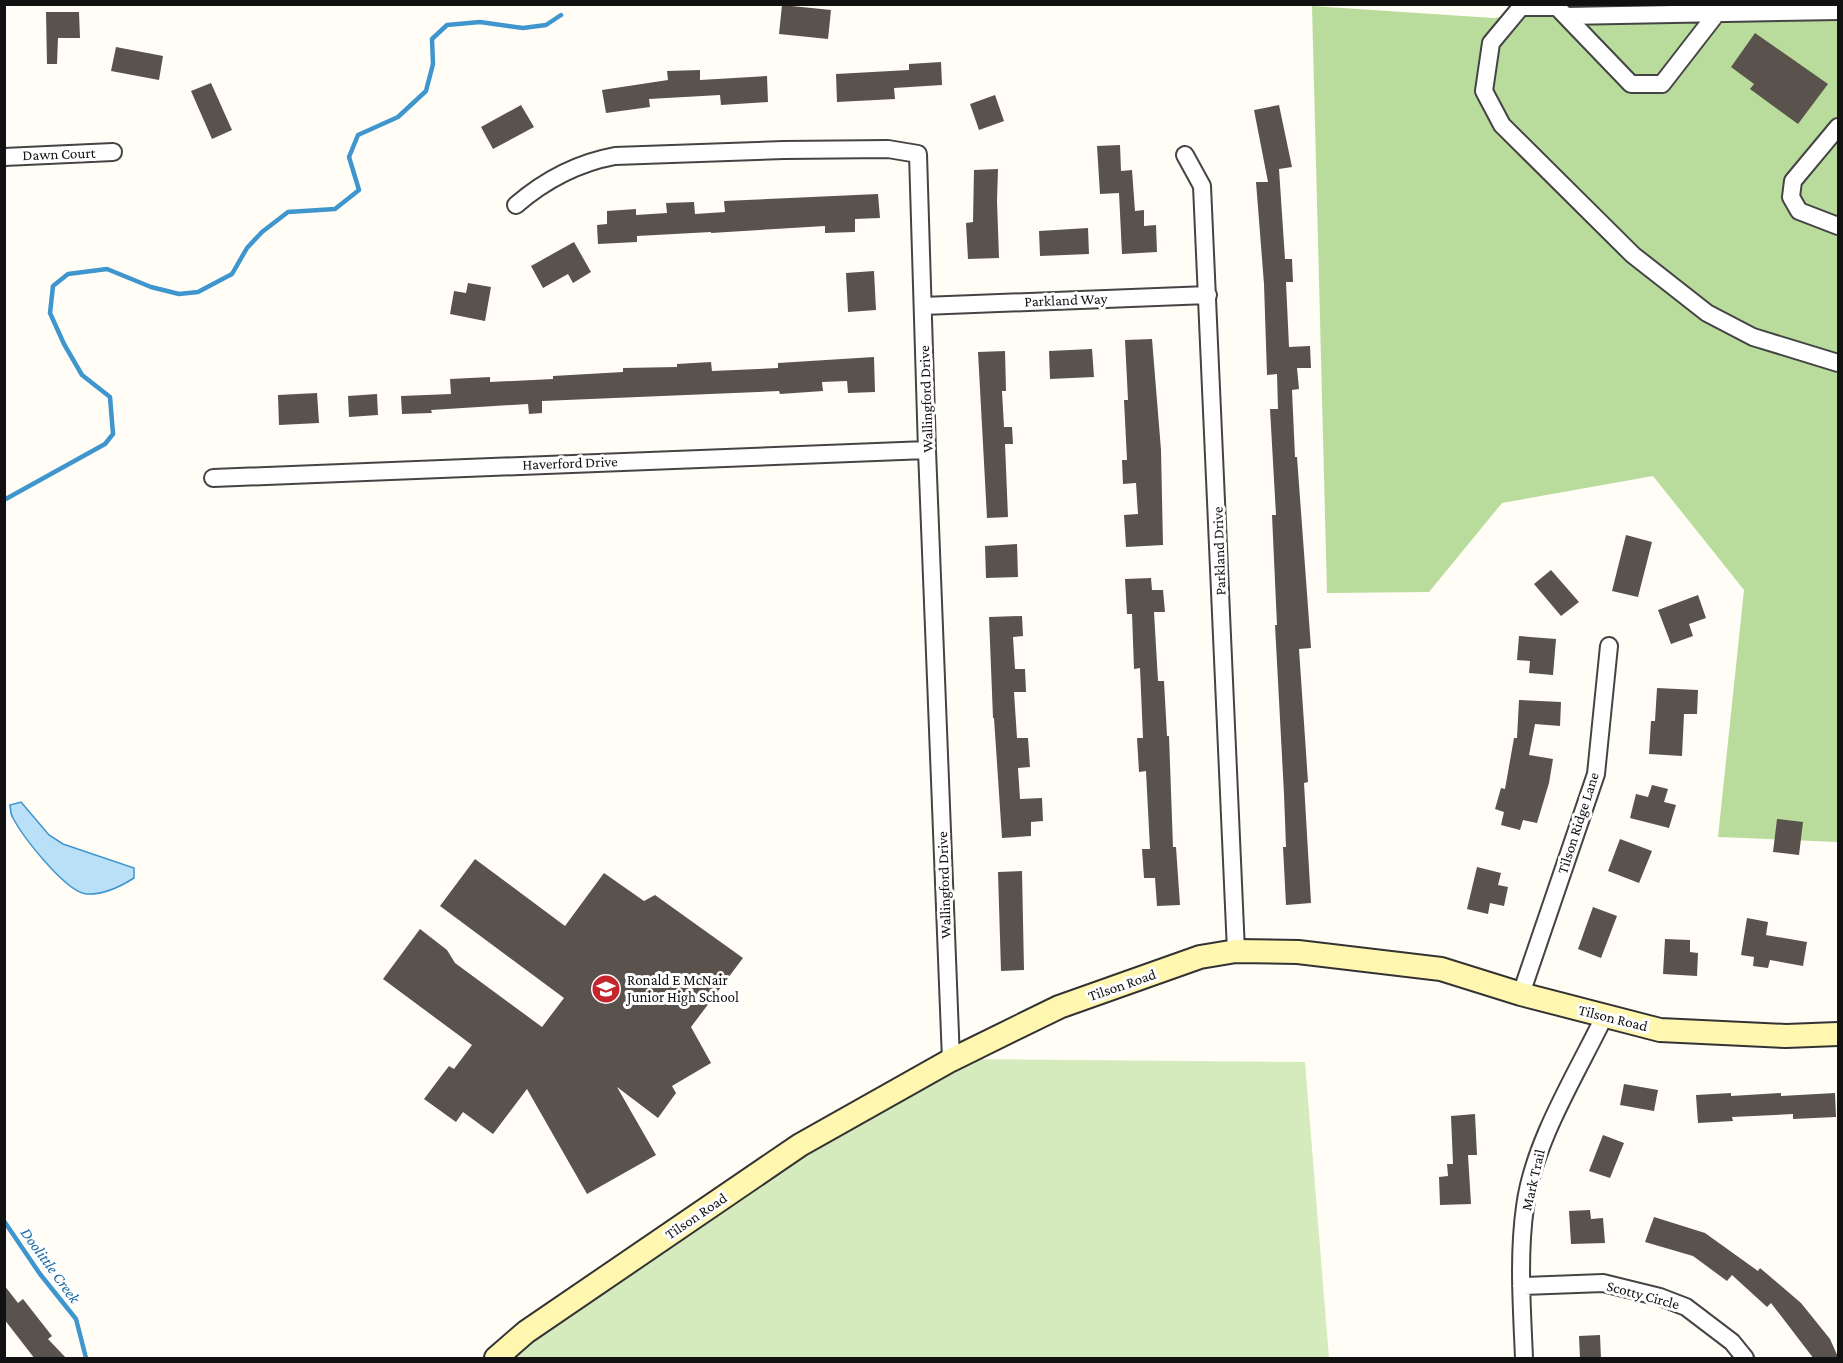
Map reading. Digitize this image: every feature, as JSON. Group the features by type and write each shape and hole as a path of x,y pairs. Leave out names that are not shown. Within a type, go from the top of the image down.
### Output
{"street":[{"path":"1717,9 1662,84 1631,84 1557,7 1521,7 1491,43 1484,91 1502,125 1633,255 1707,313 1753,337 1839,363"},
{"path":"1566,16 1717,9 1839,11"},
{"path":"1839,127 1793,181 1791,197 1799,211 1839,226"},
{"name":"Wallingford Drive","path":"516,204 563,172 592,160 615,156 888,149 918,154 951,1060"},
{"name":"Dawn Court","path":"4,156 113,153"},
{"name":"Parkland Drive","path":"1185,155 1202,186 1236,951"},
{"name":"Parkland Way","path":"923,306 1208,295"},
{"name":"Haverford Drive","path":"213,478 927,450"},
{"name":"Tilson Ridge Lane","path":"1521,994 1596,774 1609,646"},
{"name":"Tilson Road","path":"496,1359 526,1332 800,1145 951,1060 1059,1007 1200,957 1236,951 1298,952 1441,969 1521,994 1660,1030 1786,1036 1839,1034"},
{"name":"Mark Trail","path":"1524,1359 1521,1286 1525,1206 1540,1146 1604,1017"},
{"name":"Scotty Circle","path":"1521,1286 1603,1283 1660,1297 1686,1307 1732,1342 1745,1359"}],"green space":[{"path":"1607,4 1838,5 1838,842 1718,837 1744,590 1653,476 1502,503 1429,592 1327,593 1312,6 1493,18"},
{"path":"954,1059 1305,1062 1329,1358 501,1358 664,1224 841,1118"}],"water":[{"path":"21,802 49,835 63,844 134,868 134,878 105,892 86,894 77,891 56,874 18,827 11,815 10,805"}],"building":[{"path":"782,5 831,10 828,39 779,34"},
{"path":"46,12 79,12 80,38 58,38 57,64 47,64"},
{"path":"1755,33 1828,84 1798,124 1750,89 1754,84 1731,67"},
{"path":"116,47 163,56 159,80 111,71"},
{"path":"941,62 942,85 894,88 895,99 837,102 836,74 909,70 909,64"},
{"path":"700,70 700,80 767,76 768,102 721,105 720,95 649,99 650,107 606,113 602,90 668,80 667,71"},
{"path":"211,83 232,130 212,139 191,91"},
{"path":"995,95 1004,121 979,130 970,104"},
{"path":"521,105 534,127 493,149 481,127"},
{"path":"1279,105 1292,167 1279,169 1285,259 1292,259 1293,282 1286,282 1289,347 1310,346 1311,368 1297,368 1299,389 1292,390 1295,457 1297,457 1311,648 1299,649 1308,782 1304,783 1311,903 1286,905 1283,847 1286,847 1272,515 1276,515 1270,409 1278,409 1277,374 1267,375 1264,284 1256,182 1268,182 1254,110"},
{"path":"1120,145 1121,171 1132,170 1135,211 1144,210 1144,226 1156,225 1157,252 1122,254 1119,193 1100,194 1097,146"},
{"path":"998,169 999,258 968,259 966,223 973,222 974,170"},
{"path":"878,194 880,218 855,219 855,232 825,233 825,226 637,236 637,242 598,244 597,225 607,224 607,211 636,209 636,215 667,213 666,203 694,202 695,214 725,212 724,201"},
{"path":"1088,228 1089,254 1040,256 1039,231"},
{"path":"574,242 591,272 573,283 568,274 543,288 531,266"},
{"path":"874,271 876,310 848,312 846,273"},
{"path":"468,283 491,287 485,321 450,314 454,291 466,293"},
{"path":"1152,339 1161,450 1163,545 1126,547 1124,515 1138,514 1136,483 1123,484 1122,460 1127,460 1124,400 1128,400 1125,340"},
{"path":"1092,349 1094,377 1050,379 1049,351"},
{"path":"1005,351 1006,391 1002,391 1004,427 1012,427 1013,444 1005,444 1008,517 987,518 978,352"},
{"path":"874,357 875,392 848,393 847,381 822,382 823,391 780,394 779,391 542,401 542,413 529,414 528,404 402,414 401,396 451,394 450,379 490,377 490,382 553,379 553,376 623,372 623,368 677,367 677,364 711,362 712,371 778,368 778,363"},
{"path":"317,393 319,423 279,425 278,395"},
{"path":"377,394 378,415 349,417 348,396"},
{"path":"1626,535 1652,542 1638,597 1612,591"},
{"path":"1017,544 1018,577 986,578 985,546"},
{"path":"1551,570 1579,602 1561,616 1534,584"},
{"path":"1151,578 1152,590 1163,590 1165,612 1154,612 1158,681 1164,681 1167,736 1169,736 1173,847 1176,847 1180,905 1157,906 1155,878 1144,878 1142,849 1150,849 1146,771 1139,772 1137,738 1143,738 1140,668 1134,669 1132,614 1127,614 1125,579"},
{"path":"1698,595 1706,618 1689,624 1693,636 1671,644 1658,610"},
{"path":"1022,616 1023,636 1013,637 1015,669 1025,669 1026,692 1014,692 1017,738 1028,738 1030,767 1018,768 1020,799 1042,798 1043,821 1031,822 1031,836 1002,838 993,718 989,617"},
{"path":"1519,636 1556,639 1553,675 1529,673 1530,661 1517,660"},
{"path":"1657,688 1698,690 1697,714 1684,714 1682,756 1649,754 1651,721 1655,721"},
{"path":"1519,700 1561,702 1560,726 1535,724 1529,755 1553,759 1549,783 1537,823 1523,820 1520,830 1501,825 1504,812 1495,809 1501,788 1505,789 1514,738 1517,738"},
{"path":"1652,785 1668,789 1664,802 1676,805 1669,828 1630,818 1636,794 1648,797"},
{"path":"1777,819 1803,822 1799,855 1773,852"},
{"path":"1620,839 1652,851 1639,883 1608,871"},
{"path":"475,859 565,926 604,873 644,901 655,895 743,958 691,1027 711,1063 672,1086 676,1093 658,1118 617,1087 656,1155 587,1194 527,1089 493,1134 463,1112 456,1122 424,1099 449,1066 454,1069 472,1045 383,979 420,929 447,950 455,963 542,1027 564,998 440,906"},
{"path":"1477,867 1501,873 1498,885 1508,887 1504,906 1490,903 1488,914 1467,909"},
{"path":"1022,871 1024,970 1001,971 998,872"},
{"path":"1593,907 1617,916 1601,958 1578,949"},
{"path":"1747,918 1768,922 1766,935 1807,942 1803,966 1770,960 1768,968 1753,966 1754,957 1741,955"},
{"path":"1665,939 1690,940 1690,952 1698,953 1697,976 1663,974"},
{"path":"1624,1084 1658,1090 1654,1111 1620,1105"},
{"path":"1731,1093 1731,1096 1781,1093 1781,1096 1835,1093 1836,1117 1793,1119 1793,1114 1732,1117 1733,1121 1698,1123 1696,1095"},
{"path":"1475,1114 1477,1155 1468,1155 1471,1204 1440,1205 1439,1177 1448,1176 1447,1164 1453,1164 1451,1116"},
{"path":"1603,1135 1624,1143 1610,1178 1589,1171"},
{"path":"1590,1210 1591,1219 1603,1218 1605,1243 1571,1244 1569,1211"},
{"path":"1654,1217 1705,1233 1758,1271 1760,1268 1801,1303 1830,1339 1839,1359 1814,1359 1771,1303 1767,1307 1732,1275 1727,1281 1693,1256 1645,1242"},
{"path":"4,1285 18,1303 23,1299 52,1336 48,1339 67,1359 35,1359 4,1319"},
{"path":"1600,1335 1601,1359 1580,1359 1579,1336"}],"waterway":[{"name":"Doolittle Creek","path":"4,500 105,444 113,434 110,397 82,375 50,313 53,286 68,274 107,269 151,287 179,294 198,292 232,274 247,248 262,232 288,212 335,209 359,190 349,157 358,135 398,117 426,91 433,64 432,39 447,25 480,22 523,28 546,25 561,15"},
{"name":"Doolittle Creek","path":"4,1221 40,1274 76,1319 86,1358"}],"place":[{"name":"Ronald E McNair Junior High School","path":"606,989"}]}
